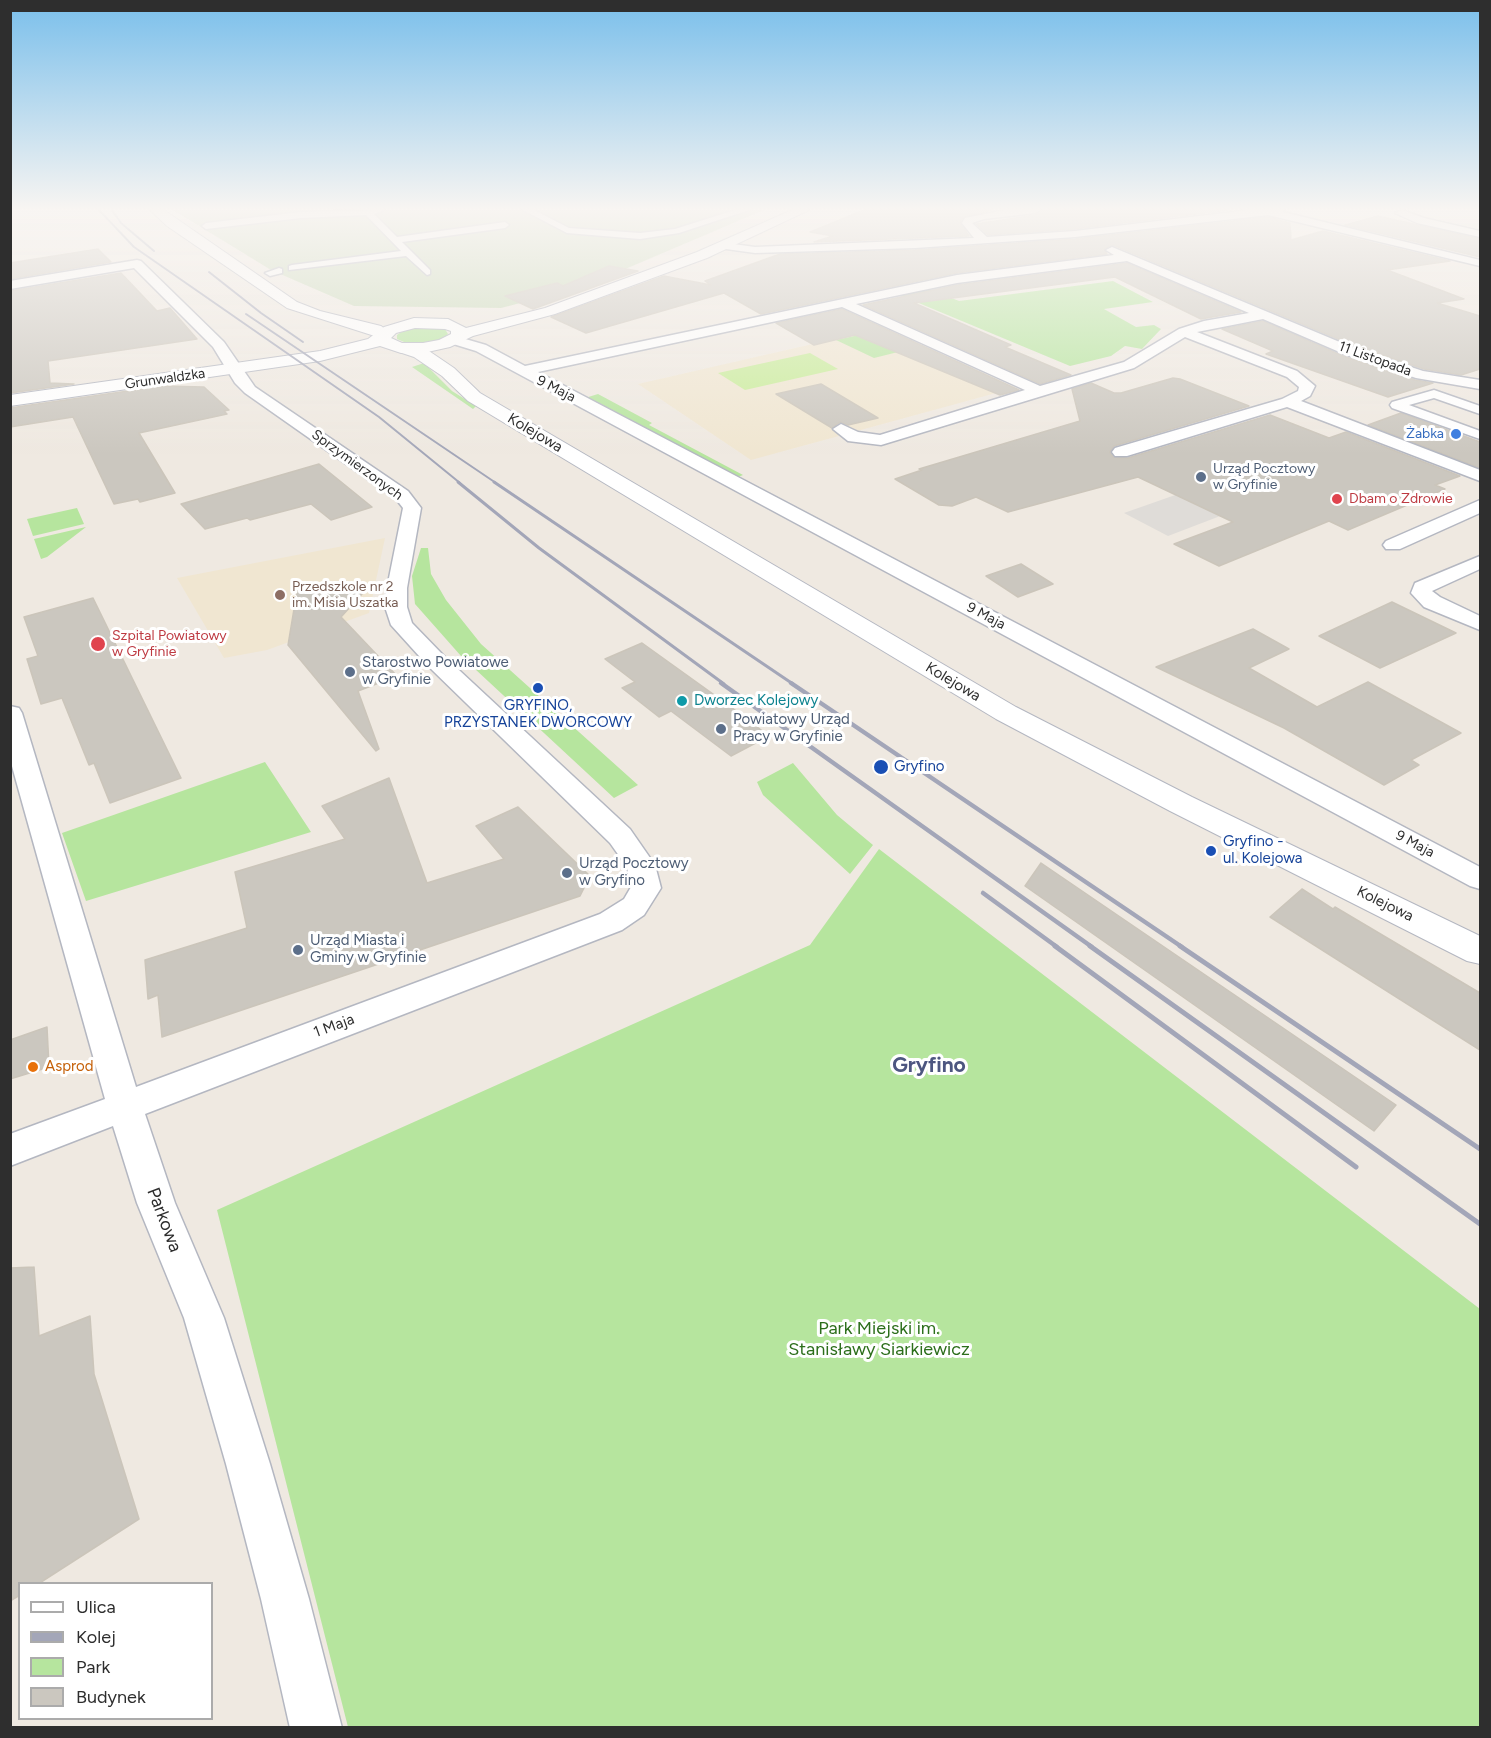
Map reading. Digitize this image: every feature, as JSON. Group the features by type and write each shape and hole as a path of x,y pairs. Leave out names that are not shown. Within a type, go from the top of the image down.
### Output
{"street":[{"name":"Sprzymierzonych","path":"164,291 219,345 250,390 402,495 412,508 397,588 396,607 402,625 437,662 620,836 642,865 646,888"},
{"path":"271,291 309,313 332,318 414,323 453,336 531,317 602,291"},
{"path":"521,370 899,291"},
{"name":"11 Listopada","path":"1207,291 1349,351 1401,369 1443,380 1480,384"},
{"path":"843,303 1039,391"},
{"path":"841,429 854,437 881,440 1129,364 1184,332 1204,325 1263,315"},
{"name":"Kolejowa","path":"332,318 375,329 383,336 385,343 420,353 448,372 474,397 1006,713 1181,804 1480,951"},
{"name":"Grunwaldzka","path":"320,356 374,343 395,328 414,323"},
{"path":"1121,452 1288,402 1305,393 1307,386 1292,374 1184,332"},
{"path":"448,372 449,361 444,347 453,336"},
{"name":"Grunwaldzka","path":"10,401 320,356 430,347 453,336"},
{"name":"9 Maja","path":"453,336 481,348 490,355 878,558 1480,879"},
{"path":"1479,412 1434,394 1396,405 1480,435"},
{"path":"1288,402 1480,476"},
{"path":"1447,423 1479,412"},
{"path":"1393,545 1480,506"},
{"path":"1480,562 1422,587 1421,593 1432,602 1480,624"},
{"name":"Parkowa","path":"10,713 124,1106 156,1203 204,1318 260,1505 316,1728"},
{"name":"1 Maja","path":"10,1150 610,922 634,908 646,888"}],"shaded area":[{"path":"878,329 1007,390 751,460 638,384"},
{"path":"1275,460 1317,479 1168,536 1124,513"},
{"name":"Przedszkole nr 2 im. Misia Uszatka","path":"385,538 369,613 267,650 224,658 177,578"}],"green space":[{"path":"320,291 567,291 501,308 354,306"},
{"path":"909,291 935,291 959,301 1035,291 1132,291 1153,302 1104,309 1136,327 1154,325 1161,329 1142,349 1125,346 1111,356 1070,366 897,294"},
{"path":"439,327 445,329 448,334 443,339 422,343 404,342 397,339 397,335 404,330"},
{"path":"859,335 898,352 874,358 836,340"},
{"path":"810,353 838,369 745,390 718,373"},
{"path":"424,363 452,391 476,406 473,409 412,367"},
{"path":"598,394 652,423 649,425 743,475 738,477 585,398"},
{"path":"77,508 84,524 33,536 27,519"},
{"path":"86,527 47,557 41,559 34,539"},
{"path":"421,548 428,548 431,574 446,600 481,644 638,785 614,798 461,656 415,604 412,576"},
{"path":"265,762 311,832 86,901 62,833"},
{"path":"793,763 837,815 873,845 850,874 763,795 757,782"},
{"name":"Park Miejski im. Stanisławy Siarkiewicz","path":"879,849 1480,1309 1480,1727 348,1727 217,1210 810,945"}],"building":[{"path":"10,291 138,291 157,311 170,308 197,339 48,361 50,383 74,384 10,393"},
{"path":"525,291 582,291 533,309 505,296"},
{"path":"622,291 870,291 761,314 724,293 586,333 551,317"},
{"path":"928,291 1006,291 914,303 1011,345 1005,347 1071,375 1040,384 863,305"},
{"path":"1144,291 1192,291 1241,312 1201,319"},
{"path":"1223,291 1443,291 1464,299 1437,303 1480,316 1480,369 1461,375 1424,369 1355,346"},
{"path":"842,309 1019,390 1000,395 855,335 814,345 776,323"},
{"path":"1263,321 1343,356 1415,380 1433,383 1388,397 1266,354 1273,351 1222,329"},
{"path":"1173,378 1249,406 1114,446 1110,452 1113,457 1128,458 1270,415 1329,438 1346,432 1460,476 1435,485 1445,489 1348,530 1329,521 1219,566 1174,544 1233,522 1138,477 1008,512 976,497 952,506 939,505 895,479 922,470 919,469 1080,421 1072,389 1091,383 1114,393 1121,393"},
{"path":"821,384 878,418 848,425 840,422 832,428 776,394"},
{"path":"163,386 204,387 229,410 224,411 227,414 139,433 175,493 140,502 138,499 114,504 73,417 10,427 10,408"},
{"path":"1401,413 1480,442 1480,468 1368,425"},
{"path":"319,464 372,507 331,520 311,504 205,529 181,504"},
{"path":"1021,564 1053,584 1018,597 986,576"},
{"path":"371,584 341,617 397,676 358,691 379,749 376,751 288,645 297,591"},
{"path":"93,598 181,778 110,803 94,763 89,765 62,698 41,704 27,659 38,656 24,617"},
{"path":"1392,602 1456,633 1380,668 1319,636"},
{"path":"1253,629 1289,649 1249,668 1317,707 1368,682 1461,733 1411,760 1419,765 1384,785 1284,728 1156,667"},
{"name":"Dworzec Kolejowy","path":"642,643 769,736 731,756 671,711 659,717 622,688 635,682 605,659"},
{"path":"389,778 427,883 504,859 476,826 518,807 590,876 580,896 162,1037 158,995 148,999 145,960 247,928 235,872 345,839 322,806"},
{"path":"1041,863 1396,1105 1374,1131 1025,886"},
{"path":"1302,889 1480,993 1480,1050 1270,917"},
{"path":"47,1027 49,1067 10,1079 10,1040"},
{"path":"34,1267 39,1336 90,1316 94,1374 139,1519 41,1582 18,1582 18,1596 10,1601 10,1268"}],"railway":[{"path":"198,291 379,417 460,483"},
{"path":"233,291 303,342"},
{"path":"246,314 496,483"},
{"path":"458,482 539,548 724,684"},
{"path":"494,482 793,684"},
{"path":"721,683 1092,947"},
{"path":"791,683 1182,947"},
{"path":"983,893 1057,947"},
{"path":"1055,946 1356,1167"},
{"path":"1090,946 1480,1224"},
{"path":"1180,946 1480,1149"}],"place":[{"name":"Żabka","path":"1456,434"},
{"name":"Urząd Pocztowy w Gryfinie","path":"1201,477"},
{"name":"Dbam o Zdrowie","path":"1337,499"},
{"name":"Przedszkole nr 2 im. Misia Uszatka","path":"280,595"},
{"name":"Szpital Powiatowy w Gryfinie","path":"98,644"},
{"name":"Starostwo Powiatowe w Gryfinie","path":"350,672"},
{"name":"GRYFINO, PRZYSTANEK DWORCOWY","path":"538,688"},
{"name":"Dworzec Kolejowy","path":"682,701"},
{"name":"Powiatowy Urząd Pracy w Gryfinie","path":"721,729"},
{"name":"Gryfino","path":"881,767"},
{"name":"Gryfino - ul. Kolejowa","path":"1211,851"},
{"name":"Urząd Pocztowy w Gryfino","path":"567,873"},
{"name":"Urząd Miasta i Gminy w Gryfinie","path":"298,950"},
{"name":"Asprod","path":"33,1067"}],"district":[{"name":"Gryfino","path":"929,1066"}]}
